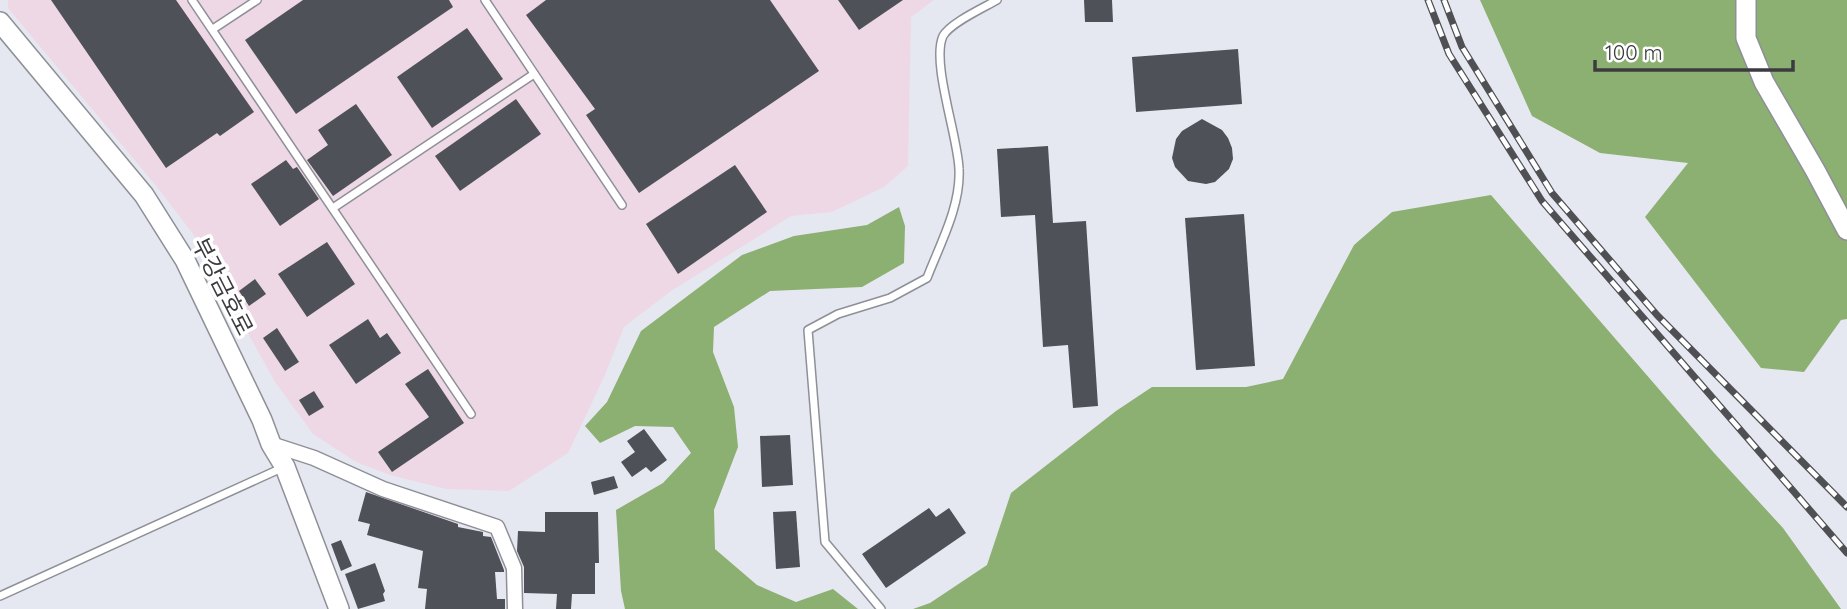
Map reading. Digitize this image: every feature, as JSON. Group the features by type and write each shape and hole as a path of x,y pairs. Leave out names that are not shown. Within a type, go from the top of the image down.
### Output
{"street":[{"path":"1746,0 1746,38 1763,82 1847,230"},
{"name":"부강금호로","path":"0,22 144,195 185,260 271,444 285,467 339,609"},
{"path":"271,444 314,458 383,489 497,527 514,568 515,609"}],"lane":[{"path":"192,0 471,414"},
{"path":"213,29 257,0"},
{"path":"881,609 825,542 808,330 838,314 890,298 927,278 955,203 959,170 939,55 941,45 944,35 954,25 997,0"},
{"path":"486,1 622,205"},
{"path":"333,208 534,74"},
{"path":"0,596 285,467"}],"shaded area":[{"path":"8,0 934,0 911,17 908,166 884,187 832,212 791,216 671,291 624,327 605,375 568,453 509,491 446,489 390,475 356,462 313,434 275,382 193,234 8,8"}],"green space":[{"path":"1480,0 1847,0 1847,319 1841,320 1804,372 1761,368 1645,217 1688,163 1600,153 1532,116"},
{"path":"1491,195 1715,454 1783,528 1841,609 913,609 930,603 987,565 1011,493 1116,411 1152,387 1246,387 1283,379 1354,245 1392,212"},
{"path":"899,207 905,226 904,263 862,287 770,291 714,327 713,352 734,407 738,447 714,510 715,549 757,585 796,602 833,589 858,609 625,609 621,591 616,510 663,483 691,453 673,427 635,426 600,443 585,426 607,402 641,331 742,255 794,236 867,225"}],"building":[{"path":"51,0 176,0 254,112 220,136 217,133 166,168"},
{"path":"303,0 449,0 453,7 296,114 245,40"},
{"path":"546,0 770,0 819,71 639,193 586,115 595,109 526,15"},
{"path":"838,0 903,0 859,30"},
{"path":"1084,0 1112,0 1113,22 1085,22"},
{"path":"467,28 503,79 432,128 397,77"},
{"path":"1238,49 1242,104 1136,112 1132,57"},
{"path":"516,99 541,134 460,191 435,156"},
{"path":"356,104 392,155 333,196 307,160 328,145 318,130"},
{"path":"1202,119 1222,130 1232,148 1233,159 1229,169 1215,182 1206,184 1188,181 1175,167 1172,158 1176,139 1182,131"},
{"path":"1048,146 1053,223 1086,221 1098,406 1073,408 1068,345 1043,347 1035,215 1001,217 997,149"},
{"path":"286,160 293,169 297,167 319,199 280,226 251,184"},
{"path":"735,165 767,212 678,274 646,224"},
{"path":"1244,214 1255,366 1196,370 1185,218"},
{"path":"327,242 355,284 307,317 278,274"},
{"path":"255,279 266,294 249,306 239,291"},
{"path":"368,319 380,338 387,333 401,353 356,384 329,345"},
{"path":"277,328 299,362 285,371 263,338"},
{"path":"428,369 464,423 392,472 378,452 429,417 405,384"},
{"path":"314,391 324,407 309,416 299,400"},
{"path":"644,429 667,460 651,472 646,467 632,477 621,462 635,452 627,441"},
{"path":"790,435 793,485 762,487 760,436"},
{"path":"614,476 618,488 594,495 591,482"},
{"path":"366,492 491,537 504,570 495,572 497,599 505,599 505,609 425,609 427,589 418,588 423,551 367,535 370,524 358,521"},
{"path":"929,508 936,517 949,508 966,533 886,588 862,554"},
{"path":"796,511 800,567 776,569 773,512"},
{"path":"545,512 598,512 599,563 595,563 595,594 572,594 571,609 556,609 557,594 524,593 524,567 517,551 518,531 545,532"},
{"path":"341,540 352,566 341,571 331,544"},
{"path":"375,563 385,591 385,601 358,609 345,574"}],"railway":[{"path":"1428,0 1449,54 1542,201 1847,553"},
{"path":"1444,0 1462,47 1552,193 1657,315 1847,507"}]}
